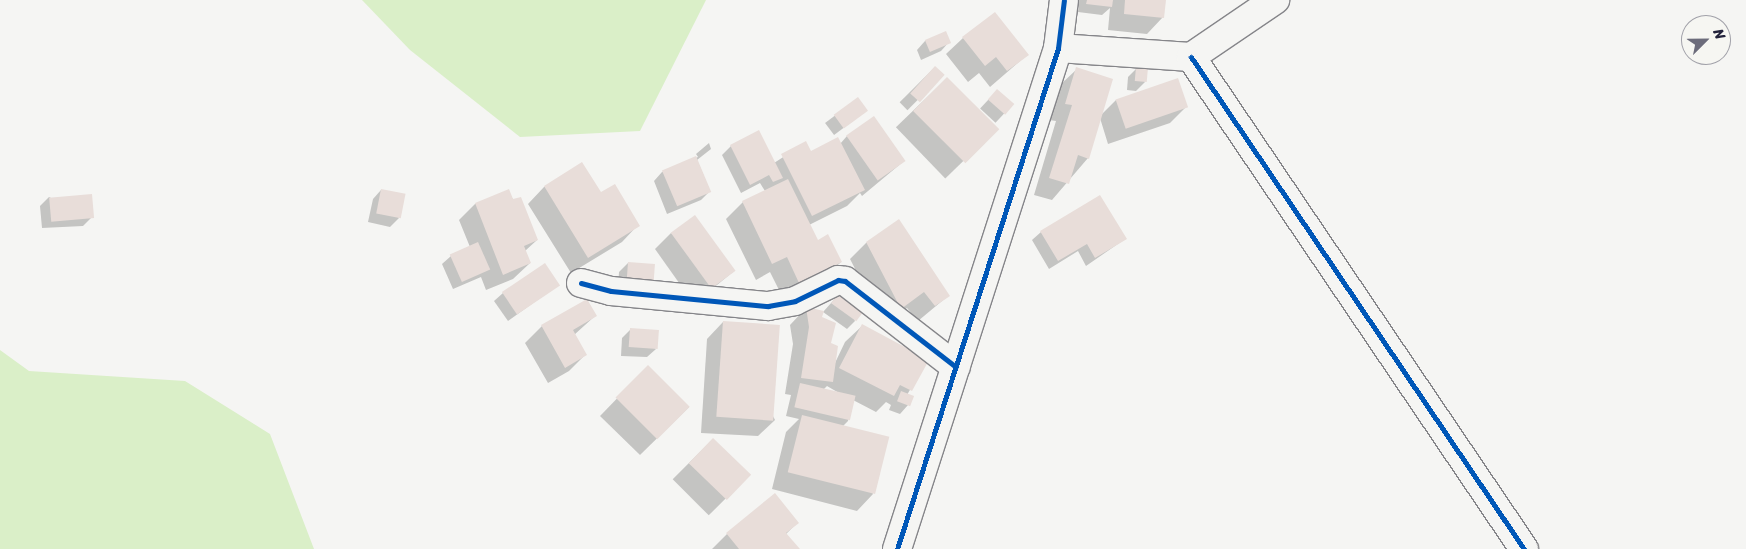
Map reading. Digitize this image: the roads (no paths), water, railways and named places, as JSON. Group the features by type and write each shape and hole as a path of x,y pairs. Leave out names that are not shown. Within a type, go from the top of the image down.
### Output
{"street":[{"path":"896,549 1058,48 1064,0"},
{"path":"1058,48 1191,57 1275,0"},
{"path":"1191,57 1524,549"},
{"path":"581,283 620,292 768,306 795,301 838,280 845,281 956,367"}]}
